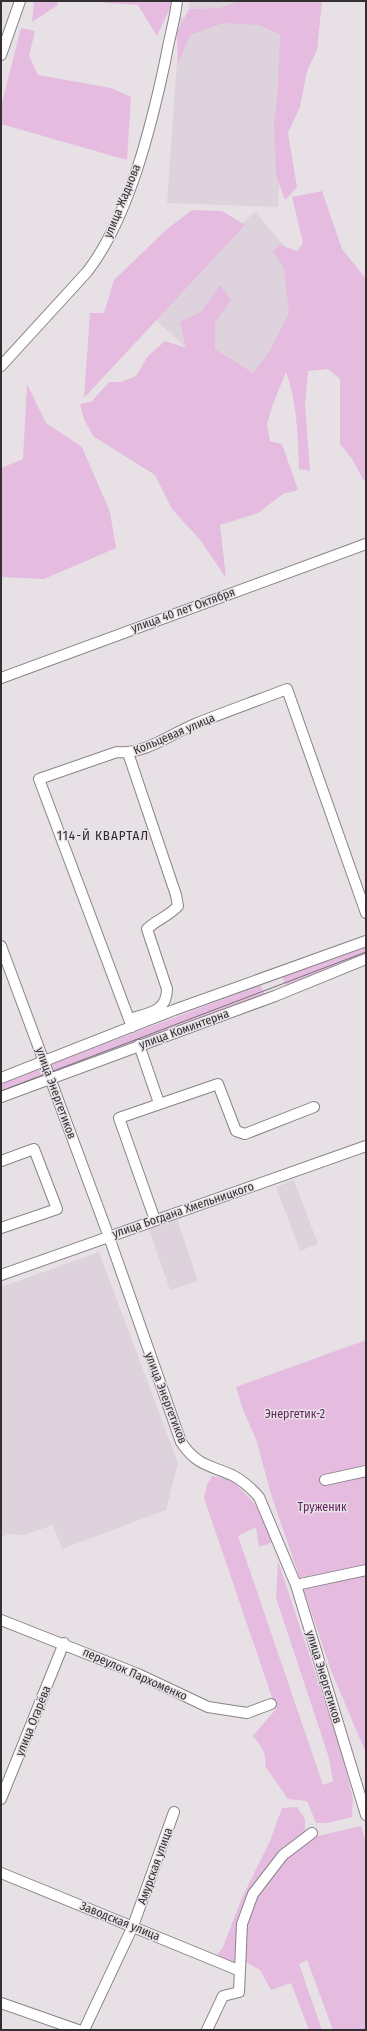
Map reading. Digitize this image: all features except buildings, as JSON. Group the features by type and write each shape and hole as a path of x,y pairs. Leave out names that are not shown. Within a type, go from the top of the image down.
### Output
{"street":[{"path":"1,55 20,1"},
{"name":"улица Жаднова","path":"3,363 87,272 99,256 117,219 155,109 177,1"},
{"name":"улица 40 лет Октября","path":"1,678 366,544"},
{"name":"Кольцевая улица","path":"131,1023 39,779 117,752 128,753 165,739 194,725 287,689 366,913"},
{"path":"128,753 176,894 178,906 170,915 151,925 147,929 167,989 167,998 162,1008 131,1023"},
{"name":"улица Коминтерна","path":"1,1078 131,1023 366,941"},
{"name":"улица Энергетиков","path":"1,946 109,1237 181,1442 188,1453 196,1460 204,1465 233,1475 248,1486 259,1497 296,1586 362,1786 366,1815"},
{"name":"улица Коминтерна","path":"1,1097 274,996 366,959"},
{"path":"139,1045 159,1103"},
{"path":"155,1220 119,1118 218,1084 236,1131 245,1134 314,1108"},
{"name":"улица Богдана Хмельницкого","path":"1,1275 366,1146"},
{"path":"1,1161 34,1149 57,1210 1,1228"},
{"path":"325,1480 366,1471"},
{"path":"296,1586 366,1570"},
{"name":"переулок Пархоменко","path":"1,1620 64,1643 138,1674 208,1707 247,1713 271,1704"},
{"name":"улица Огарёва","path":"1,1799 64,1643"},
{"name":"Амурская улица","path":"84,2030 133,1926 174,1812"},
{"path":"207,2030 223,1996 239,1992 238,1970 242,1924 253,1894 283,1855 312,1833"},
{"name":"Заводская улица","path":"1,1873 238,1970"},
{"path":"1,2003 78,2030"}],"shaded area":[{"path":"189,1 260,1 232,12 189,9"},
{"path":"180,17 287,19 278,207 167,203"},
{"path":"255,212 292,255 293,351 271,373 211,371 155,319 229,235"},
{"path":"294,1180 318,1244 300,1251 276,1187"},
{"path":"177,1219 198,1281 170,1290 149,1229"},
{"path":"99,1252 178,1463 166,1510 62,1549 53,1525 24,1535 9,1534 1,1537 1,1287"}],"green space":[{"path":"34,1 57,1 58,5 32,22"},
{"path":"104,1 171,1 170,8 157,36 138,5 105,3"},
{"path":"240,1 322,1 317,50 307,71 300,107 288,133 297,187 285,200 276,175 274,124 278,88 280,35 260,25 223,23 190,35 178,64 177,32 189,9 220,8"},
{"path":"21,28 35,31 29,56 38,75 111,88 131,97 127,160 1,124 1,107"},
{"path":"322,191 342,249 366,279 366,480 364,481 352,459 340,444 340,379 328,369 308,371 305,404 310,471 299,469 295,408 293,395 286,372 273,404 267,424 270,441 282,444 298,490 283,494 258,513 220,525 226,578 201,541 172,509 155,475 93,436 84,419 80,404 91,402 109,382 121,382 136,376 148,356 165,341 186,348 180,322 201,312 220,285 231,300 215,323 215,349 253,373 269,352 289,313 284,268 273,251 280,245 297,251 303,243 292,197"},
{"path":"192,210 222,211 245,225 84,398 90,313 104,313 114,280 166,230"},
{"path":"27,384 46,423 82,447 110,512 116,548 44,579 1,577 1,468 23,459"},
{"path":"366,945 366,956 286,986 282,977"},
{"path":"261,985 265,995 55,1074 51,1064"},
{"path":"39,1069 42,1079 1,1094 1,1083"},
{"path":"366,1340 366,1753 332,1673 271,1494 256,1439 243,1410 236,1387"},
{"path":"212,1476 232,1480 258,1507 273,1542 259,1547 256,1527 238,1536 323,1785 333,1781 329,1758 276,1598 278,1561 341,1750 353,1799 352,1817 328,1823 316,1823 307,1801 288,1799 265,1766 266,1762 261,1746 253,1736 276,1709 204,1498 207,1485"},
{"path":"297,1807 305,1819 305,1832 309,1838 361,1826 366,1843 366,2030 333,2030 307,1960 299,1964 322,2030 309,2030 291,1983 271,1990 260,1970 244,1961 231,1963 216,1957 223,1947 241,1900 270,1841 282,1808"}],"tram line":[{"path":"1,1091 366,952"}],"district":[{"name":"114-Й КВАРТАЛ","path":"103,835"}],"park label":[{"name":"Энергетик-2","path":"295,1414"},
{"name":"Труженик","path":"322,1507"}]}
